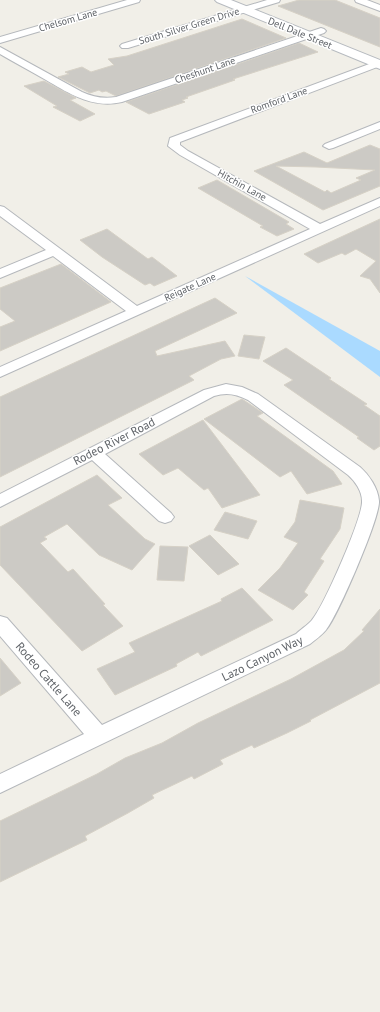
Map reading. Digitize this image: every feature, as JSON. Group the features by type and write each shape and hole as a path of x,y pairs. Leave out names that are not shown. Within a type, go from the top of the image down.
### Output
{"main road":[{"name":"Dell Dale Street","path":"220,0 245,5 258,5 322,31 379,62"},
{"name":"Dell Dale Street","path":"245,5 308,35 379,62"}],"street":[{"name":"Chelsom Lane","path":"0,40 136,0"},
{"path":"258,5 276,0"},
{"path":"359,0 380,8"},
{"name":"South Silver Green Drive","path":"126,46 245,5"},
{"name":"Cheshunt Lane","path":"0,50 88,99 106,102 118,100 322,31"},
{"name":"Romford Lane","path":"179,137 379,62"},
{"path":"328,146 380,125"},
{"name":"Hitchin Lane","path":"179,137 174,140 174,146 178,149 320,229"},
{"name":"Reigate Lane","path":"0,373 380,202"},
{"path":"0,210 136,312"},
{"path":"0,274 55,251"},
{"name":"Rodeo River Road","path":"0,501 210,393 217,390 231,388"},
{"name":"Lazo Canyon Way","path":"0,784 303,639 311,633 330,606 366,524 371,502 367,486 361,477 253,397 231,388"},
{"path":"93,452 165,517"},
{"name":"Rodeo Cattle Lane","path":"0,623 99,736"}],"water":[{"path":"245,276 380,351 380,377"}],"building":[{"path":"299,0 335,0 380,18 380,47 278,6"},
{"path":"242,19 286,38 116,96 106,91 102,92 99,90 90,93 58,77 69,74 65,72 82,67 91,72 114,65 108,59 127,56"},
{"path":"299,43 318,52 233,79 235,80 186,97 188,98 182,100 185,102 149,114 126,102"},
{"path":"44,81 76,98 70,100 95,114 80,121 53,107 57,106 24,86"},
{"path":"370,145 380,149 380,186 323,210 254,171 304,152 327,163","holes":["276,166 375,170 356,178 361,180 331,193 327,190 325,192"]},
{"path":"217,180 289,222 286,224 294,229 277,236 260,227 263,226 198,188"},
{"path":"380,219 380,293 370,279 360,276 376,261 356,249 345,255 342,253 318,263 304,254"},
{"path":"107,229 148,259 152,257 177,276 154,286 150,283 145,285 102,257 80,240"},
{"path":"61,264 111,302 0,351 0,327 15,321 0,309 0,288"},
{"path":"215,298 237,313 155,351 157,356 225,341 235,356 221,359 189,376 194,380 0,477 0,397"},
{"path":"244,335 265,337 259,359 238,356"},
{"path":"286,348 367,404 364,405 380,416 380,446 374,450 357,438 359,437 284,385 293,380 263,361"},
{"path":"242,399 263,413 257,416 333,471 342,484 307,494 291,471 280,477 204,419"},
{"path":"203,420 260,495 222,508 208,488 204,490 178,468 163,475 139,454"},
{"path":"97,475 122,498 108,505 145,539 155,544 132,570 99,555 67,524 44,537 47,539 40,543 68,572 73,569 123,626 82,651 0,565 0,527"},
{"path":"300,500 344,508 340,529 320,559 324,561 304,592 308,595 293,610 258,590 280,568 298,543 284,537 295,522"},
{"path":"225,512 257,521 248,539 214,530"},
{"path":"210,535 239,564 218,575 189,546"},
{"path":"160,546 188,547 184,581 157,580"},
{"path":"242,588 273,620 201,656 198,652 176,664 177,666 115,695 97,669 135,652 129,643 222,601 221,599"},
{"path":"380,609 380,683 287,733 254,748 252,745 220,760 223,764 194,779 192,776 152,795 154,798 85,836 87,840 0,882 0,821 97,774 125,758 162,743 198,723 291,679 344,650 364,631 362,630"},
{"path":"0,658 21,683 0,696"}]}
